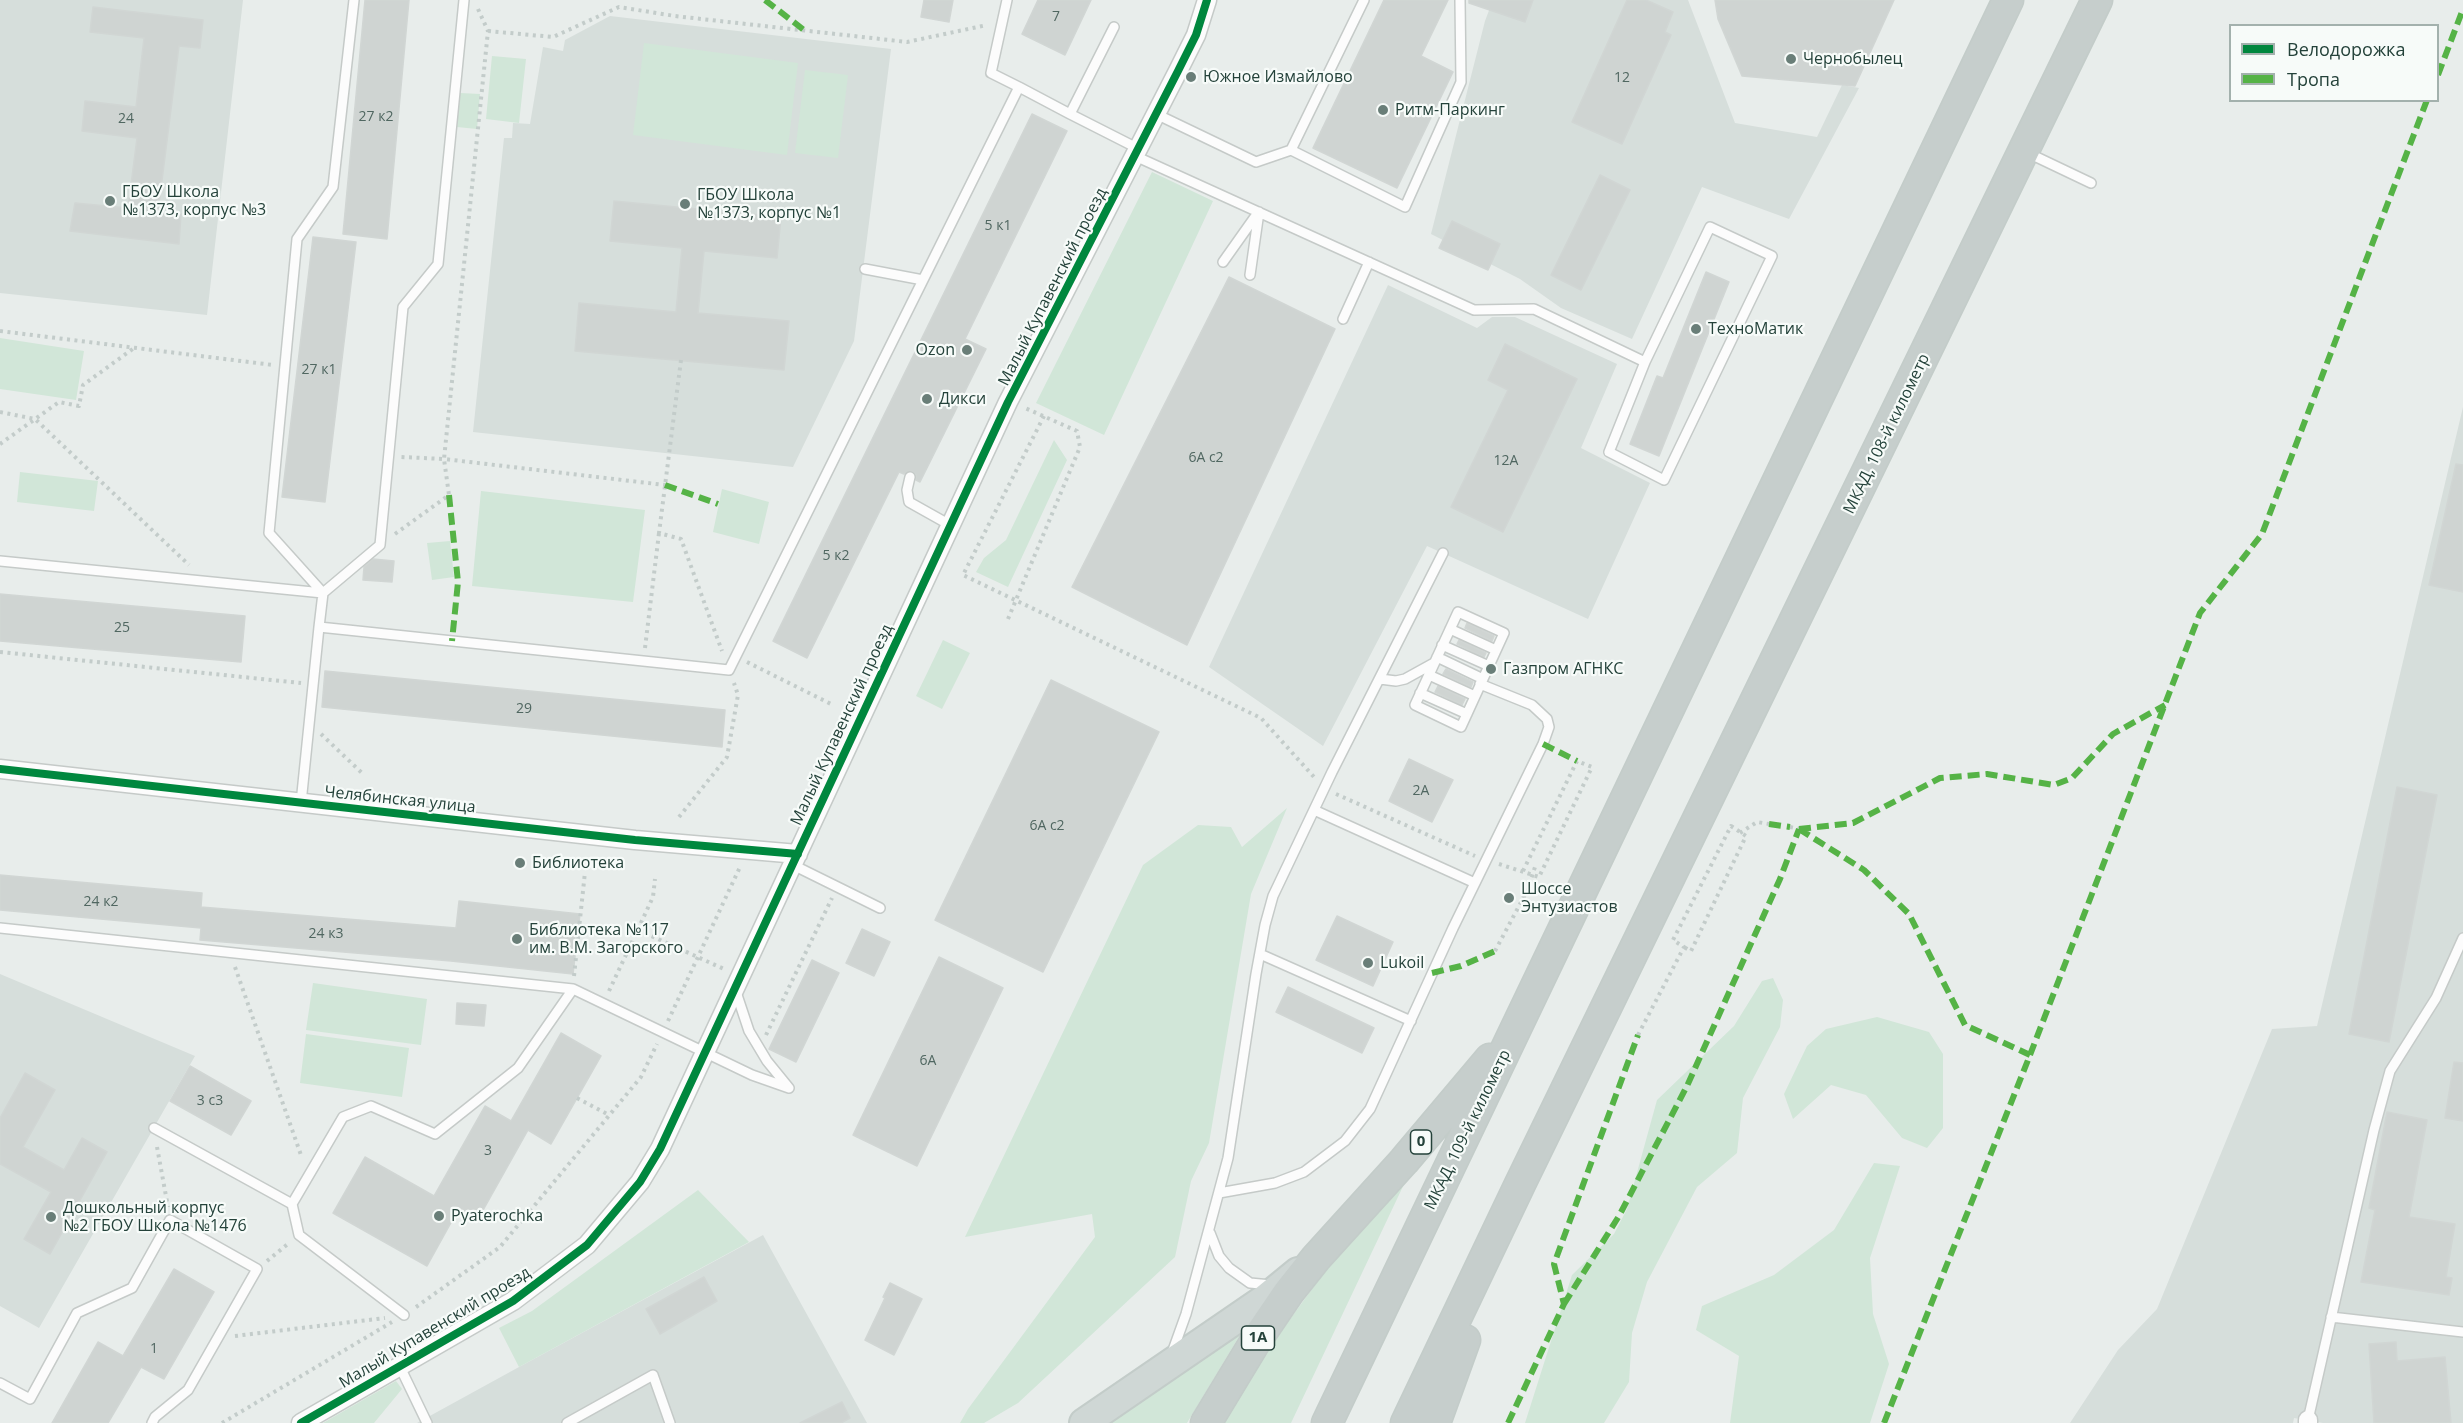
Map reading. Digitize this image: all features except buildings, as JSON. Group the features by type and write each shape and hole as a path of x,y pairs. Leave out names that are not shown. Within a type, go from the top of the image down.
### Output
{"highway":[{"name":"МКАД, 109-й километр","path":"1327,1423 2008,0"},
{"name":"МКАД, 108-й километр","path":"1521,1182 2097,0"},
{"name":"0","path":"1316,1258 1404,1161 1520,1022"},
{"path":"1406,1423 1521,1182"},
{"path":"1435,1423 1521,1182"},
{"name":"1A","path":"1206,1423 1255,1342 1289,1292 1316,1258"}],"main road":[{"name":"0","path":"1084,1423 1287,1281 1316,1258"}],"street":[{"name":"Малый Купавенский проезд","path":"301,1423 513,1301 587,1245 640,1182 660,1149 1008,402 1196,34 1207,0"},
{"name":"Челябинская улица","path":"0,769 647,842 748,850 795,860"}],"lane":[{"path":"323,593 269,533 297,239 333,187 354,0"},
{"path":"302,803 323,593 380,545 403,307 438,264 464,0"},
{"path":"1007,0 991,73 1137,152 1259,212 1491,316"},
{"path":"1156,114 1256,162 1291,150 1364,0"},
{"path":"1291,150 1406,207 1461,82 1460,0"},
{"path":"1070,114 1114,27"},
{"path":"320,627 729,670 1018,87"},
{"path":"2024,151 2091,183"},
{"path":"1223,262 1259,212"},
{"path":"1250,275 1259,212"},
{"path":"1710,227 1772,256 1664,480 1609,452 1645,362 1710,227"},
{"path":"1343,319 1369,262"},
{"path":"865,269 923,280"},
{"path":"1474,310 1534,309 1645,362"},
{"path":"910,477 907,490 909,502 950,525"},
{"path":"1167,1366 1184,1324 1228,1158 1260,954 1273,896 1324,788 1443,553"},
{"path":"0,561 323,593"},
{"path":"1458,612 1504,633 1461,727 1414,705 1450,629 1458,612"},
{"path":"1450,629 1496,650"},
{"path":"1442,645 1489,666"},
{"path":"1380,679 1396,681 1405,679 1435,660"},
{"path":"1219,1193 1291,1178 1318,1164 1345,1141 1370,1109 1475,884 1546,739 1548,719 1532,705 1435,660"},
{"path":"1429,675 1475,696"},
{"path":"1420,693 1467,714"},
{"path":"1314,810 1475,884"},
{"path":"795,860 838,887 880,908"},
{"path":"0,928 573,989 753,1075 789,1088 767,1061 749,1031 738,983"},
{"path":"2308,1422 2374,1130 2390,1071 2436,998 2463,938"},
{"path":"1260,954 1411,1021"},
{"path":"404,1315 298,1235 292,1204 343,1117 371,1106 435,1134 518,1068 573,989"},
{"path":"154,1128 292,1204"},
{"path":"0,1383 30,1399 77,1313 132,1288 170,1220 257,1269 188,1390 155,1417 152,1423"},
{"path":"1209,1230 1219,1256 1239,1276 1250,1283 1265,1286 1287,1281"},
{"path":"2331,1317 2463,1332"},
{"path":"400,1367 427,1423"},
{"path":"567,1423 653,1375 670,1423"}],"path":[{"path":"380,545 448,495 444,459 489,31 474,0"},
{"path":"489,31 553,37 620,7 675,16 907,42 1001,23"},
{"path":"0,331 285,367"},
{"path":"0,444 58,402 79,406 83,385 134,348"},
{"path":"644,662 681,360"},
{"path":"1008,619 1080,447 1077,431 1023,407"},
{"path":"0,412 36,419 206,581"},
{"path":"1044,417 963,574 1261,718 1324,788 1468,854 1539,877 1592,767 1577,761 1523,871"},
{"path":"388,457 444,459 665,485"},
{"path":"659,533 681,538 738,695 727,757 679,817"},
{"path":"0,652 314,684"},
{"path":"736,656 833,705"},
{"path":"310,723 362,773"},
{"path":"1739,833 1757,822 1769,824"},
{"path":"1731,826 1739,833 1746,836 1691,951 1673,940 1731,826"},
{"path":"1790,827 1799,829"},
{"path":"222,1423 404,1315 500,1247 641,1077 748,850"},
{"path":"1495,951 1527,891 1535,867"},
{"path":"573,989 585,872"},
{"path":"603,1004 653,897 655,879"},
{"path":"769,1028 838,887"},
{"path":"638,930 698,957 738,983"},
{"path":"1638,1035 1684,947"},
{"path":"230,952 309,1176"},
{"path":"759,1032 762,1042"},
{"path":"577,1098 609,1116"},
{"path":"154,1128 170,1220"},
{"path":"257,1269 298,1235"},
{"path":"218,1338 404,1315"}],"shaded area":[{"name":"ГБОУ Школа №1373, корпус №3","path":"0,0 243,0 207,315 0,293"},
{"path":"1493,0 1688,0 1735,123 1817,137 1842,85 1859,88 1789,219 1702,187 1632,339 1561,308 1520,279 1431,234 1485,21"},
{"name":"ГБОУ Школа №1373, корпус №1","path":"610,16 891,49 854,341 793,467 473,432 504,138 512,138 513,123 530,124 543,47 563,51 565,40"},
{"path":"1388,285 1477,328 1492,317 1515,317 1617,364 1581,448 1650,483 1588,619 1427,546 1323,746 1209,667"},
{"path":"2463,407 2463,1423 2323,1423 2294,1418 2293,1423 2070,1423 2118,1350 2157,1309 2272,1029 2317,1026"},
{"name":"Дошкольный корпус №2 ГБОУ Школа №1476","path":"0,974 195,1056 39,1328 0,1306"},
{"path":"763,1235 867,1423 417,1423 519,1367"}],"green space":[{"path":"644,43 798,63 787,155 633,135"},
{"path":"492,56 526,59 519,123 486,119"},
{"path":"805,70 848,75 838,158 795,153"},
{"path":"460,93 480,94 477,129 457,127"},
{"path":"1152,172 1213,201 1104,435 1036,403"},
{"path":"0,338 84,351 76,400 0,389"},
{"path":"1054,440 1067,460 1008,587 976,572 984,558 1006,540"},
{"path":"20,472 98,481 94,511 17,502"},
{"path":"722,489 769,502 759,544 713,532"},
{"path":"481,491 645,510 633,602 472,586"},
{"path":"450,541 454,577 432,580 427,543"},
{"path":"943,640 970,653 942,709 916,696"},
{"path":"1287,808 1251,894 1209,1143 1191,1181 1175,1257 1018,1403 984,1423 960,1423 1095,1237 1092,1214 965,1237 1143,865 1198,825 1231,827 1242,847"},
{"path":"1773,978 1783,1000 1780,1027 1743,1098 1737,1153 1697,1187 1647,1282 1632,1333 1629,1382 1604,1423 1525,1423 1572,1275 1614,1234 1627,1209 1657,1100 1734,1026 1762,981"},
{"path":"313,983 427,999 421,1045 306,1030"},
{"path":"1877,1017 1929,1032 1943,1054 1943,1128 1927,1148 1902,1138 1866,1095 1831,1085 1793,1119 1784,1094 1807,1046 1826,1029"},
{"path":"306,1034 409,1048 402,1097 300,1083"},
{"path":"1874,1163 1900,1166 1870,1258 1873,1314 1889,1364 1870,1423 1730,1423 1739,1356 1696,1330 1702,1306 1774,1275 1834,1230"},
{"path":"1406,1180 1291,1423 1222,1423 1269,1348 1331,1263"},
{"path":"698,1190 749,1242 519,1367 499,1328 532,1311"},
{"path":"1240,1335 1187,1423 1101,1423 1227,1340"},
{"path":"396,1381 402,1389 374,1423 323,1423"}],"marked path":[{"path":"765,0 804,30"},
{"path":"2439,72 2463,9"},
{"path":"1884,1423 2030,1055 2200,613 2262,534 2426,102"},
{"path":"665,485 718,504"},
{"path":"449,495 458,582 452,641"},
{"path":"1799,829 1853,823 1940,778 1987,774 2054,785 2072,778 2113,734 2165,705"},
{"path":"1543,744 1577,761"},
{"path":"1769,824 1790,827"},
{"path":"1799,829 1864,870 1909,914 1965,1025 2030,1055"},
{"path":"1564,1304 1619,1216 1687,1086 1780,879 1799,829"},
{"path":"1432,973 1461,966 1495,951"},
{"path":"1508,1423 1564,1304 1554,1264 1638,1035"}],"cycle path":[{"path":"301,1423 513,1301 587,1245 640,1182 660,1149 1008,402 1196,35 1207,0"},
{"path":"0,769 635,840 798,854"}],"place":[{"name":"Чернобылец","path":"1791,59"},
{"name":"Южное Измайлово","path":"1191,77"},
{"name":"Ритм-Паркинг","path":"1383,110"},
{"name":"ГБОУ Школа №1373, корпус №3","path":"110,201"},
{"name":"ГБОУ Школа №1373, корпус №1","path":"685,204"},
{"name":"ТехноМатик","path":"1696,329"},
{"name":"Ozon","path":"967,350"},
{"name":"Дикси","path":"927,399"},
{"name":"Газпром АГНКС","path":"1491,669"},
{"name":"Библиотека","path":"520,863"},
{"name":"Шоссе Энтузиастов","path":"1509,898"},
{"name":"Библиотека №117 им. В.М. Загорского","path":"517,939"},
{"name":"Lukoil","path":"1368,963"},
{"name":"Pyaterochka","path":"439,1216"},
{"name":"Дошкольный корпус №2 ГБОУ Школа №1476","path":"51,1217"}]}
